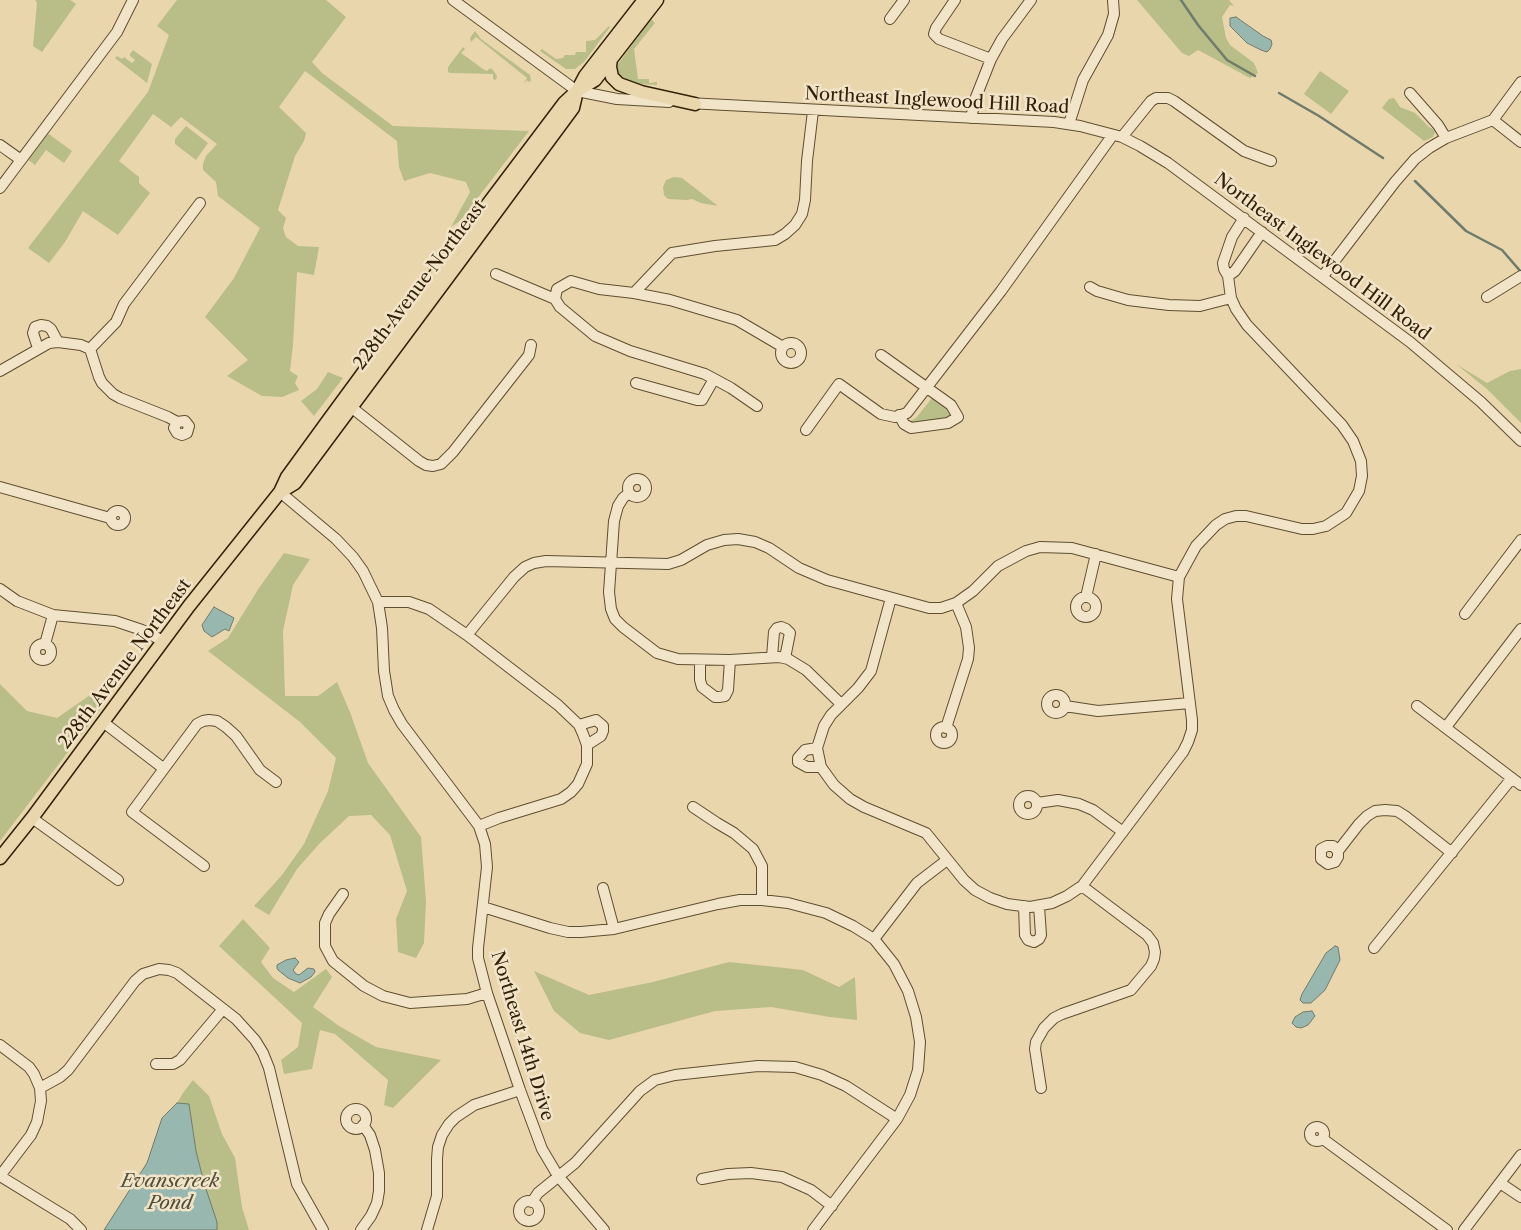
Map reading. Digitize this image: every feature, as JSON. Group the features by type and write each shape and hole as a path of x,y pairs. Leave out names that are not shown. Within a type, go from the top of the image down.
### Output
{"main road":[{"name":"228th Avenue Northeast","path":"280,492 295,483 573,108 577,91 585,76 644,0"},
{"name":"228th Avenue Northeast","path":"0,858 32,818 162,640 280,492 287,477 321,430 564,103 577,91 595,80 657,0"},
{"path":"612,57 610,67 612,77 619,84 641,92 695,104"},
{"path":"433,297 435,289 456,261 457,255 454,249"},
{"path":"321,430 331,428 344,410 351,407"}],"street":[{"path":"0,188 116,32 133,0"},
{"path":"453,0 577,91"},
{"path":"890,19 904,0"},
{"path":"955,0 934,34 939,39 991,59"},
{"path":"971,118 976,97 991,59 1015,20 1031,0"},
{"path":"1069,124 1079,90 1108,35 1114,14 1113,0"},
{"path":"1323,276 1395,182 1415,159 1446,138 1493,120 1521,82"},
{"name":"Northeast Inglewood Hill Road","path":"577,91 618,99 1069,124 1117,136 1154,154 1323,276 1439,365 1521,441"},
{"path":"1410,93 1438,124 1446,138"},
{"path":"806,430 840,384 881,414 895,417 907,413 1117,136 1156,98 1162,97 1174,101 1244,152 1271,161"},
{"path":"634,293 672,253 715,246 775,240 795,225 802,214 805,200 813,111"},
{"path":"1493,120 1521,142"},
{"path":"0,145 21,160"},
{"path":"90,349 116,322 124,304 200,203"},
{"path":"891,598 871,671 858,688 831,715 824,726 818,748 818,758 821,767 834,785 850,799 864,807 926,833 964,880 975,890 1007,904 1031,906 1060,900 1082,886 1183,752 1192,730 1177,599 1179,577 1196,546 1216,524 1236,516 1257,518 1302,529 1326,526 1346,513 1359,491 1362,476 1361,461 1353,441 1342,425 1247,325 1231,298 1228,276 1223,263 1232,237 1244,218"},
{"path":"1228,276 1235,271 1262,232"},
{"path":"496,274 556,298"},
{"path":"1487,297 1521,276"},
{"path":"757,406 732,388 705,374 630,351 594,336 560,307 556,298 557,289 571,281 599,289 670,300 737,320 783,347"},
{"path":"1090,287 1096,291 1128,300 1169,305 1200,306 1231,298"},
{"path":"38,348 34,333 35,328 41,325 51,329 58,342"},
{"path":"0,370 38,348 58,342 81,345 90,349 102,383 113,394 168,416 176,422"},
{"path":"351,407 419,461 433,466 441,464 453,452 529,356 531,345"},
{"path":"881,355 951,405 958,417 948,424 910,428 904,424 899,415"},
{"path":"636,383 702,400 714,379"},
{"path":"0,487 110,518"},
{"name":"Northeast 14th Drive","path":"280,492 336,539 363,571 378,602 382,628 384,671 388,696 394,710 402,724 479,826 485,844 488,867 478,934 478,958 487,993 542,1149 558,1176 604,1230"},
{"path":"629,493 618,506 614,521 609,592 610,609 622,628 657,653 678,659 700,661 785,658 797,663 806,670 841,704"},
{"path":"467,635 514,577 525,567 534,563 546,561 611,561 668,564 681,560 708,545 724,540 755,542 799,568 827,580 929,608 941,608 956,604 998,566 1026,551 1040,547 1072,548 1179,577"},
{"path":"1465,614 1521,540"},
{"path":"1086,597 1096,554"},
{"path":"0,590 17,601 53,615 129,624 162,640"},
{"path":"378,602 402,601 429,609 467,635 558,705 579,725 587,745 587,764 578,784 561,799 479,826"},
{"path":"946,728 968,659 969,648 966,626 956,604"},
{"path":"45,644 53,615"},
{"path":"772,657 774,632 777,628 781,627 790,634 785,658"},
{"path":"1446,727 1521,629"},
{"path":"700,661 701,685 715,697 719,697 725,696 728,690 730,660"},
{"path":"1065,706 1098,711 1190,703"},
{"path":"1417,706 1521,784"},
{"path":"204,866 132,812 197,724 209,720 217,721 226,727 236,736 260,770 276,782"},
{"path":"579,725 596,720 603,726 604,731 601,736 587,745"},
{"path":"102,722 163,768"},
{"path":"818,748 805,750 798,758 798,762 807,767 821,767"},
{"path":"1374,948 1512,778"},
{"path":"1037,803 1058,800 1079,804 1093,810 1123,832"},
{"path":"693,806 717,823 734,832 753,849 762,866 762,900"},
{"path":"1338,851 1367,816 1375,811 1385,810 1397,811 1405,816 1452,853"},
{"path":"32,818 118,880"},
{"path":"874,939 917,883 947,860"},
{"path":"1041,1088 1035,1049 1036,1042 1044,1028 1054,1018 1062,1014 1131,990 1151,966 1154,959 1153,943 1147,936 1082,886"},
{"path":"603,888 614,929"},
{"path":"343,894 325,923 325,946 333,961 364,986 383,996 410,1003 467,999 487,993"},
{"path":"483,907 568,932 614,929 718,904 740,900 762,900 788,903 826,913 854,926 874,939 894,964 908,992 916,1017 920,1042 918,1070 910,1095 897,1119 813,1230"},
{"path":"40,1088 60,1077 68,1070 135,981 143,974 152,970 169,970 177,973 244,1027 263,1053 269,1068 297,1184 323,1230"},
{"path":"156,1064 173,1064 180,1060 223,1009"},
{"path":"0,1045 29,1067 40,1088 42,1101 37,1122 31,1135 0,1176 70,1220 82,1230"},
{"path":"532,1202 538,1193 574,1164 640,1091 655,1080 676,1075 749,1067 795,1067 822,1075 846,1086 897,1119"},
{"path":"427,1230 437,1196 438,1147 442,1135 449,1124 474,1105 520,1090"},
{"path":"361,1230 371,1216 380,1192 375,1150 370,1135 363,1125"},
{"path":"1323,1139 1447,1230"},
{"path":"1464,1230 1521,1155"},
{"path":"702,1180 728,1174 751,1173 782,1177 810,1190 832,1206"},
{"path":"1500,1183 1521,1197"}],"green space":[{"path":"35,0 70,0 76,4 42,52 33,46 37,3"},
{"path":"177,0 326,0 346,17 312,62 322,73 393,126 529,131 460,221 451,227 470,192 466,182 430,173 404,181 399,167 397,141 305,71 279,107 306,133 304,141 295,156 278,210 286,218 283,228 286,237 298,246 319,247 314,275 297,272 290,371 298,376 295,383 299,390 282,397 262,396 227,376 248,360 205,317 234,278 260,228 218,196 216,182 203,170 206,156 217,144 181,117 171,127 153,114 119,161 139,177 139,183 150,193 118,235 83,211 65,242 49,263 28,248 148,92 169,35 157,26"},
{"path":"1137,0 1229,0 1234,6 1230,5 1222,17 1226,38 1230,45 1254,63 1258,73 1250,78 1198,50 1189,56 1182,53"},
{"path":"651,19 655,23 634,49 638,79 649,79 649,83 657,82 657,85 637,84 623,80 618,73 618,64"},
{"path":"609,26 584,62 575,69 566,69 540,51 542,49 556,59 563,58 565,55 575,55 576,52 586,52 586,41 595,40"},
{"path":"475,31 481,39 530,75 531,81 528,82 527,80 523,84 527,78 476,37 471,42 470,38"},
{"path":"463,47 465,49 461,53 483,69 487,71 490,68 493,70 497,76 496,80 493,79 493,74 448,72 448,67"},
{"path":"133,50 152,64 147,83 115,58 117,56 122,59 124,57 132,63 135,60 130,56"},
{"path":"1320,71 1349,91 1331,114 1304,94"},
{"path":"1394,98 1400,107 1415,113 1433,129 1435,132 1433,137 1424,141 1382,108 1389,99"},
{"path":"186,126 208,143 196,160 175,144 175,139"},
{"path":"46,132 72,151 64,163 46,150 35,165 27,159"},
{"path":"674,177 682,178 718,206 701,203 692,199 668,199 664,195 663,187 666,180"},
{"path":"1456,364 1487,383 1510,371 1521,369 1521,423 1487,389"},
{"path":"328,372 343,378 314,416 301,401 317,389"},
{"path":"932,398 949,411 950,416 947,420 907,423 916,418"},
{"path":"284,553 310,559 293,585 283,631 285,696 318,696 337,682 368,763 421,837 426,901 424,943 416,958 398,952 396,919 407,891 390,835 371,815 349,816 320,843 297,869 269,915 254,906 282,875 304,844 328,791 336,758 300,722 208,651 228,638 259,588"},
{"path":"0,684 27,711 57,718 90,695 104,705 0,841"},
{"path":"243,919 270,948 261,962 273,978 294,992 326,969 332,977 313,1007 339,1026 376,1047 441,1060 393,1108 384,1105 388,1080 335,1034 320,1030 312,1069 284,1074 281,1060 298,1047 302,1023 219,946"},
{"path":"729,962 803,970 839,987 855,977 857,1020 771,1007 715,1011 609,1040 580,1033 554,1011 534,971 589,995 653,982"},
{"path":"193,1080 209,1096 222,1134 235,1158 242,1207 249,1230 217,1230 217,1222 196,1151 189,1105 177,1103"}],"water":[{"path":"1236,17 1271,40 1272,44 1267,52 1247,43 1230,26 1230,18"},
{"path":"214,607 234,618 229,631 225,629 212,637 204,631 202,625"},
{"path":"1335,946 1338,947 1340,960 1325,990 1311,1003 1303,1003 1300,1000 1302,994 1326,953"},
{"path":"295,958 299,962 293,970 296,974 299,975 308,968 314,969 315,972 311,977 300,983 288,978 277,968 277,965 286,960"},
{"path":"1312,1011 1315,1016 1308,1025 1301,1028 1296,1027 1292,1023 1295,1017 1303,1012"},
{"name":"Evanscreek Pond","path":"177,1103 189,1104 196,1151 217,1222 217,1230 104,1230 147,1163 162,1118"}],"waterway":[{"path":"1181,0 1198,25 1227,60 1255,76"},
{"path":"1279,93 1319,116 1383,158"},
{"path":"1415,181 1466,231 1502,250 1521,272"}]}
